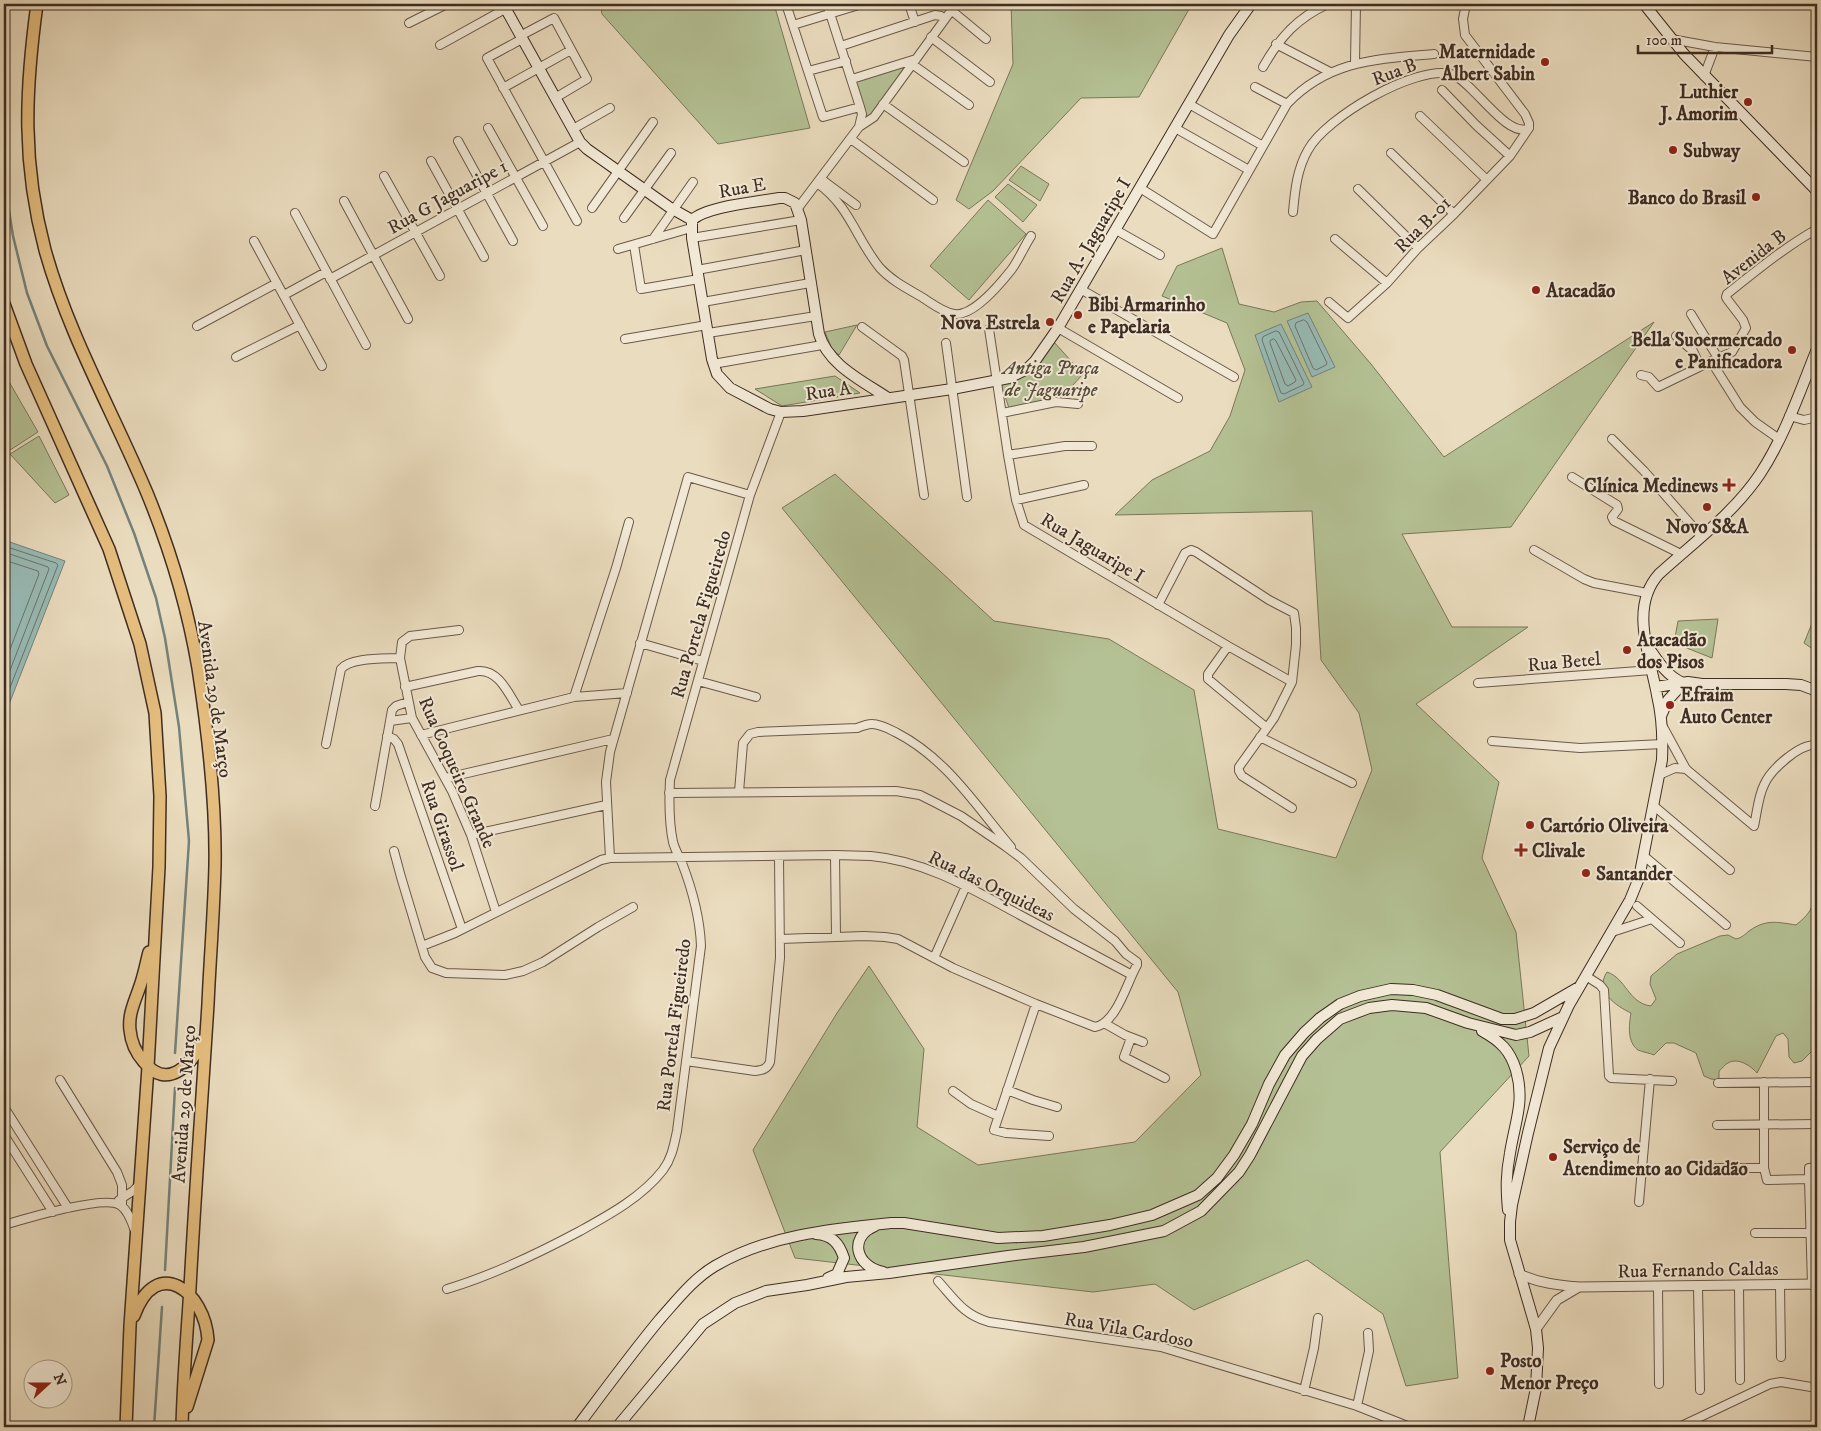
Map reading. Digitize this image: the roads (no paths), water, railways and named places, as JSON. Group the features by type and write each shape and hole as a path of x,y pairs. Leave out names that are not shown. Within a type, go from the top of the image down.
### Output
{"main road":[{"name":"Avenida 29 de Março","path":"37,4 28,78 27,134 31,180 45,248 60,295 82,352 128,450 162,531 184,603 198,666 208,748 215,863 206,1033 184,1360 182,1425"},
{"path":"32,41 43,4"},
{"name":"Rua A- Jaguaripe I","path":"888,398 952,389 1009,378 1027,369 1042,353 1082,290 1229,35 1251,4"},
{"path":"1644,4 1671,39 1704,76 1817,191"},
{"path":"507,5 521,38 580,142 587,149 674,210 691,229"},
{"name":"Rua E","path":"691,229 696,216 710,211 779,198 791,200 798,208"},
{"name":"Rua A","path":"798,208 822,345 836,363 888,398"},
{"name":"Rua A","path":"691,229 714,364 717,374 730,388 770,410 780,412 803,412 888,398"},
{"name":"Avenida 29 de Março","path":"4,304 26,364 109,549 140,644 155,713 159,767 160,832 148,1067 130,1326 126,1427"},
{"path":"1510,1222 1528,1133 1549,1048 1563,1017 1633,893 1644,856 1663,744 1661,720 1646,643 1643,616 1647,593 1653,581 1752,484 1779,439 1816,354"},
{"path":"1646,643 1663,669 1680,686"},
{"path":"1656,691 1702,684 1786,684 1801,685 1817,691"},
{"path":"1661,720 1668,700 1680,686"},
{"path":"156,926 141,985 132,1008 130,1020 132,1043 148,1067 154,1072 167,1074 183,1068 199,1050 206,1033"},
{"path":"577,1427 642,1340 684,1290 714,1267 745,1251 810,1233 891,1223 904,1223 998,1238 1043,1236 1110,1225 1152,1215 1198,1195 1217,1178 1234,1155 1252,1124 1269,1084 1285,1055 1320,1018 1340,1004 1360,996 1391,989 1413,990 1437,995 1502,1019 1515,1019 1534,1013 1580,987"},
{"path":"617,1427 703,1324 735,1303 766,1291 846,1277 1084,1247 1164,1231 1201,1211 1239,1172 1250,1155 1302,1056 1317,1039 1340,1019 1369,1008 1392,1005 1426,1008 1468,1023 1516,1035 1530,1032 1563,1017"},
{"path":"1468,1023 1496,1039 1508,1050 1520,1085 1520,1106 1510,1151 1505,1186 1510,1222 1510,1240 1536,1329 1538,1368 1528,1427"},
{"path":"889,1273 872,1270 864,1262 858,1245 859,1238 866,1230 891,1223"},
{"path":"810,1233 824,1234 834,1239 844,1258 837,1274 818,1282"},
{"path":"130,1326 141,1300 155,1286 173,1284 182,1288 198,1305 207,1330 208,1340 182,1425"}],"street":[{"path":"410,23 448,4"},
{"path":"786,4 823,117 860,107"},
{"path":"798,208 851,139 859,127 862,114 827,4"},
{"path":"793,25 862,4"},
{"path":"909,4 915,22"},
{"path":"1263,67 1276,44 1295,24 1310,13 1328,4"},
{"path":"1355,63 1356,4"},
{"path":"1450,4 1466,5 1463,19 1465,34 1525,114 1529,128"},
{"path":"440,45 507,5"},
{"path":"859,127 874,117 954,7 986,39"},
{"path":"841,46 934,16 940,16 944,19"},
{"path":"555,98 588,79 554,18 487,58 577,221"},
{"path":"931,37 990,82"},
{"path":"1671,39 1715,47 1817,57"},
{"path":"1276,44 1330,72"},
{"path":"1704,76 1715,47"},
{"path":"503,88 571,50"},
{"path":"1140,188 1213,234 1287,104 1296,94 1330,72 1355,63 1434,54"},
{"path":"808,71 846,61"},
{"path":"852,79 914,61"},
{"path":"914,61 969,106"},
{"name":"Rua B","path":"1293,212 1299,169 1308,148 1324,129 1375,95 1404,82 1442,73 1460,77 1480,99 1510,125 1518,130 1529,128"},
{"path":"1256,87 1287,104"},
{"path":"1442,90 1510,156"},
{"path":"883,104 964,162"},
{"path":"1189,104 1263,146"},
{"path":"573,129 610,108"},
{"path":"1420,116 1487,180"},
{"path":"592,208 653,122"},
{"path":"488,128 543,226"},
{"path":"1176,128 1249,170"},
{"name":"Rua B-01","path":"1329,302 1348,318 1387,283 1418,248 1510,156 1529,128"},
{"path":"851,139 933,200"},
{"path":"458,141 513,241"},
{"name":"Rua G Jaguaripe 1","path":"284,295 374,255 580,142"},
{"path":"624,218 671,153"},
{"path":"1391,154 1454,214"},
{"path":"431,161 484,257"},
{"path":"384,176 440,276"},
{"path":"819,181 856,205"},
{"path":"819,181 839,203 880,268 893,279 953,314 960,314 974,308 1000,284 1031,236"},
{"path":"653,239 694,182"},
{"path":"1358,189 1418,248"},
{"path":"344,201 408,319"},
{"path":"295,213 366,345"},
{"path":"618,249 691,229 801,220"},
{"name":"Avenida B","path":"1714,360 1732,352 1746,328 1744,320 1727,299 1727,294 1802,237 1817,229"},
{"path":"1116,230 1160,255"},
{"path":"1335,239 1387,283"},
{"path":"254,241 322,366"},
{"path":"634,245 641,289 806,250"},
{"path":"197,326 277,283"},
{"path":"703,302 810,283"},
{"path":"1082,290 1234,377"},
{"path":"1691,314 1740,407 1779,439"},
{"path":"625,339 816,316"},
{"path":"236,357 300,325"},
{"path":"862,327 902,356 904,360 924,495"},
{"path":"1058,328 1178,398"},
{"name":"Rua Jaguaripe I","path":"990,329 1008,456 1016,500 1024,524 1158,605 1292,682"},
{"path":"1676,336 1693,351 1700,366"},
{"path":"946,343 967,497"},
{"path":"714,364 822,345"},
{"path":"1641,375 1649,378 1658,387 1714,360"},
{"path":"1002,413 1056,402 1078,404"},
{"name":"Rua Portela Figueiredo","path":"447,1288 471,1282 538,1254 606,1217 652,1181 663,1170 670,1159 674,1146 700,960 700,933 693,900 673,842 669,793 670,780 750,495 780,412"},
{"path":"1789,416 1804,420 1817,417"},
{"path":"1612,439 1644,471 1701,536"},
{"path":"1008,456 1065,446 1092,446"},
{"path":"610,858 606,805 607,767 688,477 750,495"},
{"path":"1572,477 1617,505 1618,509 1612,517 1614,521 1681,554"},
{"path":"1016,500 1084,485"},
{"path":"574,697 629,522"},
{"path":"1158,605 1185,553 1191,550 1269,600 1294,613 1296,645 1292,682 1274,718 1239,767 1239,772 1242,776 1292,808"},
{"path":"1534,550 1594,583 1647,593"},
{"path":"326,744 341,669 344,666 355,661 400,658 402,642 410,636 459,630"},
{"path":"640,644 703,662"},
{"path":"1228,646 1208,674 1208,679 1267,728"},
{"name":"Rua Coqueiro Grande","path":"400,658 412,718 446,778 471,835 496,912"},
{"name":"Rua Betel","path":"1478,682 1652,670"},
{"path":"405,687 478,671 487,671 497,678 519,710"},
{"path":"698,681 756,697"},
{"path":"421,735 574,697 627,693"},
{"path":"375,806 392,710 396,706 408,702"},
{"path":"390,721 412,718"},
{"path":"1661,720 1686,769 1754,826 1764,785 1773,772 1798,750 1811,744 1817,745"},
{"path":"739,792 743,743 750,734 758,732 857,728 870,724 886,728 904,737 944,766 1020,858 1074,909 1115,941 1138,965 1122,998 1104,1023 1095,1027 1036,1004 934,958 898,939 885,937 780,939"},
{"name":"Rua Girassol","path":"387,736 394,739 398,744 462,929"},
{"path":"1260,737 1352,783"},
{"path":"446,778 614,739"},
{"path":"1492,741 1580,748 1663,744"},
{"path":"1659,775 1675,768 1686,769"},
{"path":"669,793 907,792 934,802 961,816 1020,858"},
{"path":"471,835 606,805"},
{"path":"1654,806 1730,870"},
{"path":"394,851 428,963 438,971 453,973 516,973 543,962 633,907"},
{"path":"835,855 836,937"},
{"name":"Rua das Orquideas","path":"422,946 462,929 590,864 610,858 835,855 899,860 940,874 1132,975"},
{"path":"686,1061 755,1071 768,1067 772,1056 780,939 778,856"},
{"path":"1644,856 1726,925"},
{"path":"934,958 966,886"},
{"path":"1637,906 1680,943"},
{"path":"1612,932 1652,919"},
{"path":"1586,976 1604,990 1609,1076 1611,1078 1672,1081"},
{"path":"1036,1004 994,1130 1006,1133 1049,1136"},
{"path":"1104,1023 1131,1038 1143,1042"},
{"path":"1131,1038 1124,1057 1165,1078"},
{"path":"1639,1202 1650,1079"},
{"path":"60,1080 117,1172 122,1185 120,1202 137,1234"},
{"path":"1764,1082 1764,1168 1767,1180 1809,1179"},
{"path":"1718,1083 1817,1082"},
{"path":"1007,1090 1057,1107"},
{"path":"953,1091 972,1104 998,1116"},
{"path":"4,1107 68,1208"},
{"path":"1717,1125 1817,1124"},
{"path":"4,1135 53,1212"},
{"path":"1815,1285 1810,1233 1809,1168 1817,1167"},
{"path":"1716,1168 1764,1168"},
{"path":"4,1225 68,1208 89,1204 120,1202 140,1184"},
{"path":"1755,1233 1810,1233"},
{"name":"Rua Fernando Caldas","path":"1519,1274 1536,1282 1579,1287 1815,1285"},
{"name":"Rua Vila Cardoso","path":"938,1281 967,1313 976,1318 989,1322 1161,1347 1357,1406 1410,1427"},
{"path":"1551,1285 1557,1300"},
{"path":"1780,1285 1781,1357"},
{"path":"1658,1286 1659,1384"},
{"path":"1739,1286 1740,1380"},
{"name":"Rua Fernando Caldas","path":"1536,1329 1557,1300 1579,1287"},
{"path":"1698,1287 1700,1390"},
{"path":"1304,1391 1314,1348 1318,1318"},
{"path":"1357,1406 1368,1358 1368,1333"},
{"path":"1679,1427 1770,1384 1781,1382 1817,1388"},
{"path":"1385,1427 1388,1418"}],"water":[{"path":"1308,313 1335,367 1312,377 1287,321"},
{"path":"1281,324 1312,387 1279,402 1255,335"},
{"path":"4,540 65,561 6,712 4,712"}],"waterway":[{"path":"4,19 6,4"},
{"path":"4,180 13,236 27,293 47,346 107,466 134,533 156,598 165,638 179,727 189,841 175,1053"},
{"path":"165,1270 175,1088"},
{"path":"154,1427 162,1307"}],"place":[{"name":"Maternidade Albert Sabin","path":"1545,62"},
{"name":"Luthier J. Amorim","path":"1748,102"},
{"name":"Subway","path":"1673,150"},
{"name":"Banco do Brasil","path":"1756,197"},
{"name":"Atacadão","path":"1536,290"},
{"name":"Bibi Armarinho e Papelaria","path":"1078,315"},
{"name":"Nova Estrela","path":"1050,322"},
{"name":"Bella Suoermercado e Panificadora","path":"1792,350"},
{"name":"Clínica Medinews","path":"1729,485"},
{"name":"Novo S&A","path":"1707,507"},
{"name":"Atacadão dos Pisos","path":"1627,650"},
{"name":"Efraim Auto Center","path":"1670,705"},
{"name":"Cartório Oliveira","path":"1530,825"},
{"name":"Clivale","path":"1521,850"},
{"name":"Santander","path":"1586,873"},
{"name":"Serviço de Atendimento ao Cidadão","path":"1553,1157"},
{"name":"Posto Menor Preço","path":"1490,1371"}],"park label":[{"name":"Antiga Praça de Jaguaripe","path":"1051,378"}]}
